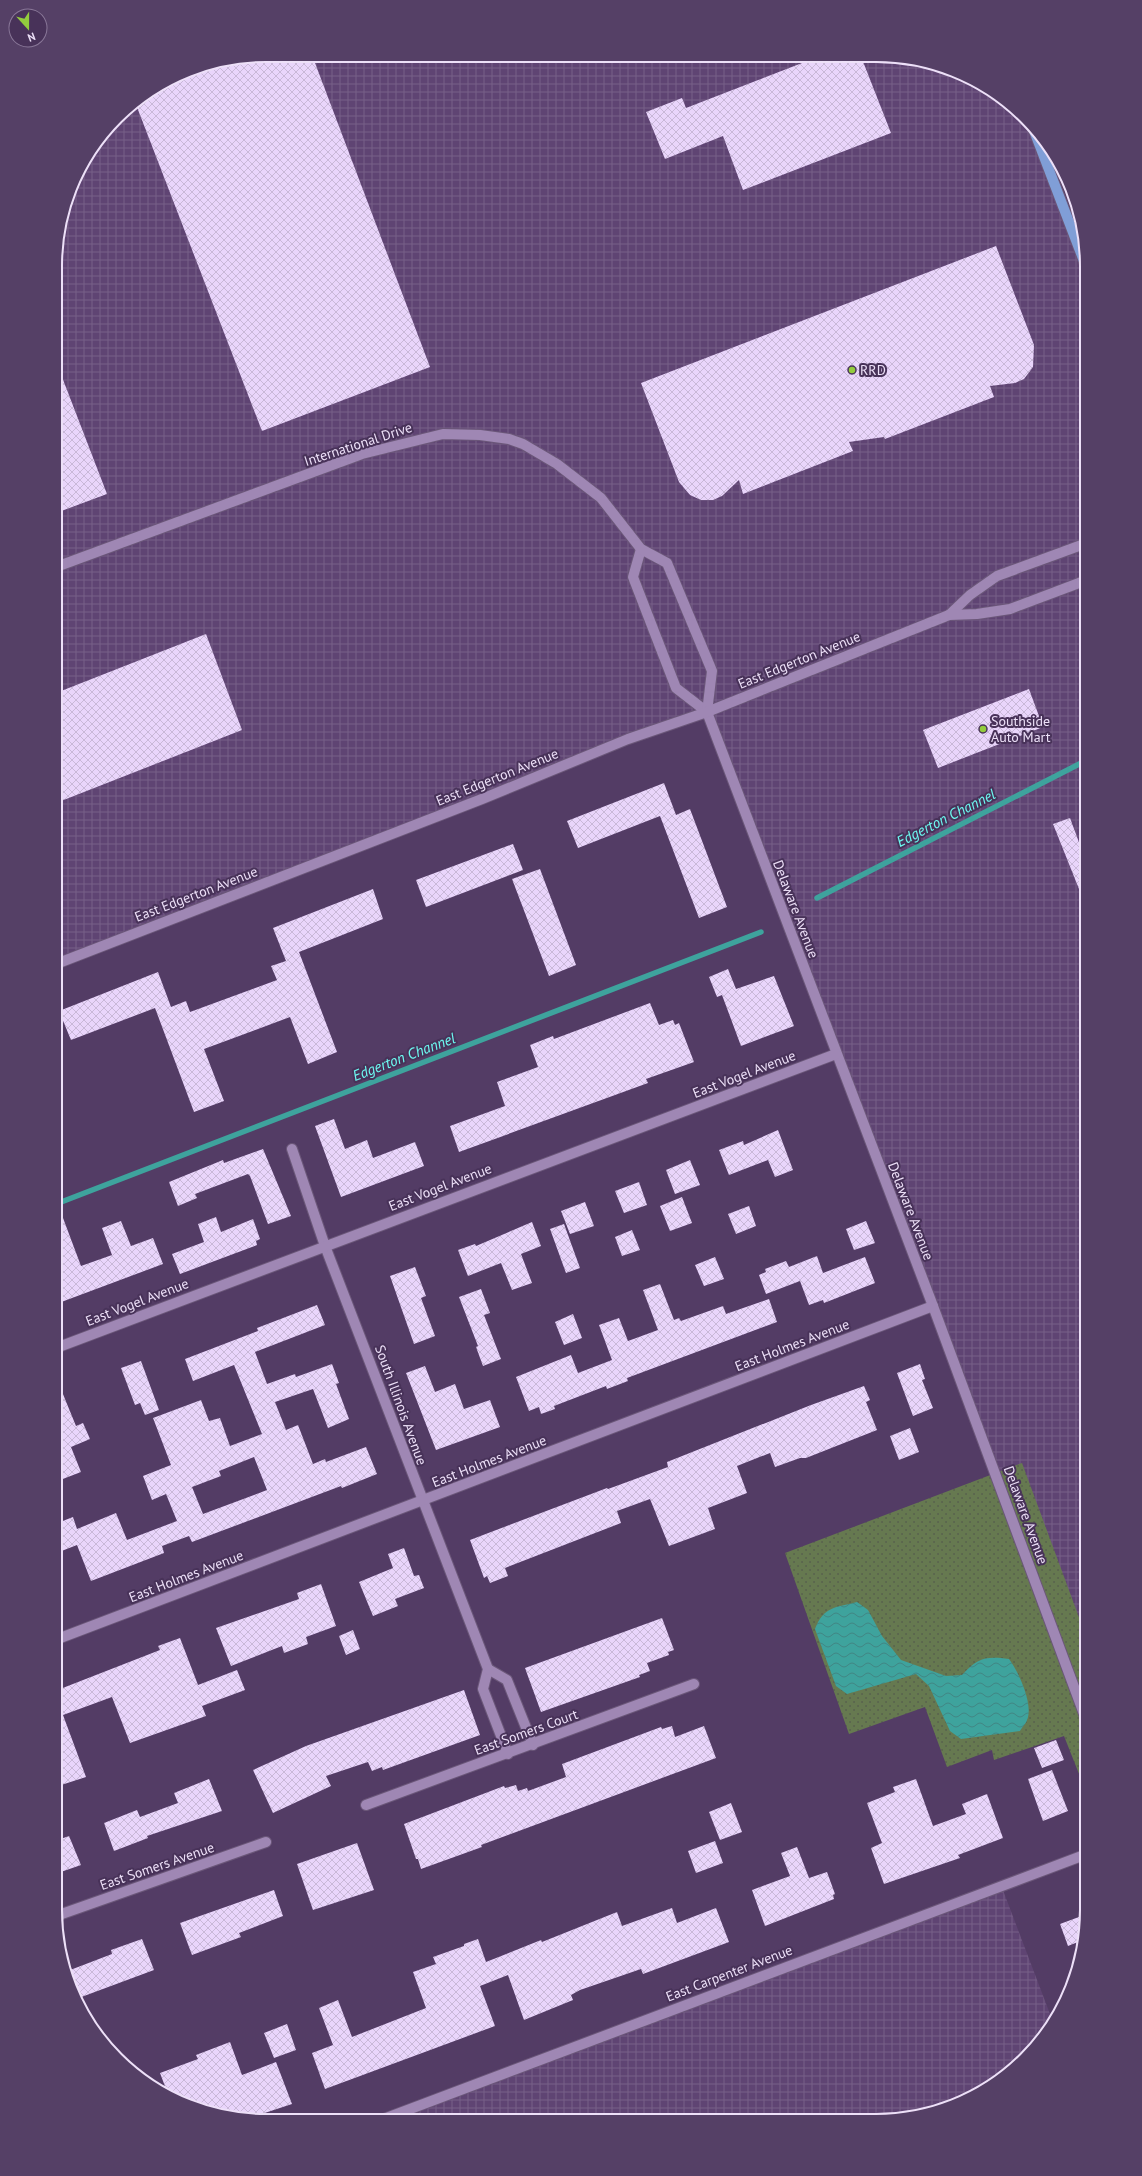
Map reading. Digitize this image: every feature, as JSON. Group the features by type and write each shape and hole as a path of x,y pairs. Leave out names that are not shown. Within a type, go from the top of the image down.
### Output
{"main road":[{"path":"1039,143 1080,250"}],"street":[{"name":"International Drive","path":"62,565 362,454 415,439 443,434 480,435 509,439 523,444 557,464 601,498 641,549 666,563 712,671 707,712"},
{"name":"East Edgerton Avenue","path":"948,615 970,595 997,576 1080,546"},
{"path":"641,549 633,577 676,688 707,712"},
{"name":"East Edgerton Avenue","path":"62,962 474,802 628,740 707,712 948,615 977,614 1010,609 1080,583"},
{"name":"Delaware Avenue","path":"707,712 933,1306 1080,1703"},
{"name":"East Vogel Avenue","path":"62,1346 836,1054"},
{"name":"South Illinois Avenue","path":"292,1149 325,1246 488,1669"},
{"name":"East Holmes Avenue","path":"62,1637 933,1306"},
{"path":"508,1754 483,1689 488,1669 507,1680 533,1744"},
{"name":"East Somers Court","path":"366,1805 508,1754 694,1684"},
{"name":"East Somers Avenue","path":"62,1914 266,1842"},
{"name":"East Carpenter Avenue","path":"397,2114 1080,1857"}],"shaded area":[{"path":"252,62 890,62 929,69 954,77 978,89 990,96 1011,113 1039,143 1080,252 1080,1751 996,1472 707,712 62,961 62,252 69,213 77,188 96,152 113,131 131,113 152,96 188,77 213,69"},
{"path":"1022,1463 1080,1620 1080,1776 1064,1736 994,1760 992,1750 947,1767 925,1707 849,1734 785,1553"},
{"path":"1001,1885 1051,2016 1029,2045 1011,2063 990,2080 954,2099 929,2107 890,2114 397,2114"}],"water":[{"path":"857,1602 868,1610 882,1636 901,1660 946,1676 962,1675 973,1665 988,1658 1009,1659 1017,1671 1027,1697 1029,1713 1026,1723 1020,1731 961,1739 950,1731 929,1686 916,1674 847,1694 836,1686 815,1629 818,1621 826,1612 836,1607"}],"building":[{"path":"252,62 315,62 430,367 262,431 137,108 152,96 164,89 188,77 213,69"},
{"path":"805,62 863,62 891,133 743,190 723,136 665,159 646,112 682,98 686,108"},
{"name":"RRD","path":"996,246 1034,345 1033,367 1024,379 1015,383 990,386 994,397 885,439 884,437 849,442 853,451 743,494 739,480 722,496 713,500 701,500 690,495 679,482 641,383"},
{"path":"62,377 107,494 62,511"},
{"path":"206,634 242,730 62,801 62,691"},
{"name":"Southside Auto Mart","path":"1029,689 1043,727 938,768 923,730"},
{"path":"664,783 676,815 690,809 727,907 699,918 660,816 578,848 567,821"},
{"path":"1070,818 1080,845 1080,892 1053,824"},
{"path":"513,844 523,870 426,907 416,880"},
{"path":"540,869 576,965 549,976 512,879"},
{"path":"373,889 383,919 299,952 337,1052 308,1064 290,1017 204,1049 224,1101 194,1112 155,1008 71,1040 62,1018 62,1010 158,972 171,1007 186,1001 190,1012 277,980 271,966 286,961 273,928"},
{"path":"728,969 736,989 774,976 794,1026 741,1046 722,995 717,997 709,977"},
{"path":"650,1003 659,1025 673,1020 675,1025 679,1023 694,1062 646,1079 648,1083 459,1152 450,1126 505,1106 497,1082 538,1067 530,1045 553,1036 554,1039"},
{"path":"334,1119 345,1149 367,1140 373,1158 415,1142 424,1166 341,1197 315,1126"},
{"path":"778,1130 793,1170 775,1177 768,1160 729,1175 719,1150 743,1141 744,1145"},
{"path":"263,1149 291,1216 268,1224 248,1174 195,1194 197,1198 178,1206 169,1182 223,1160 224,1163"},
{"path":"690,1160 700,1185 675,1194 666,1170"},
{"path":"639,1182 647,1205 624,1213 615,1191"},
{"path":"682,1197 692,1223 670,1231 660,1206"},
{"path":"585,1202 594,1226 570,1234 561,1211"},
{"path":"749,1206 756,1226 736,1234 728,1214"},
{"path":"62,1215 81,1266 112,1255 102,1228 121,1221 131,1246 153,1238 163,1264 62,1302"},
{"path":"216,1217 221,1232 253,1219 260,1239 256,1241 257,1245 180,1274 172,1254 204,1242 198,1224"},
{"path":"866,1221 875,1243 854,1250 846,1229"},
{"path":"532,1222 541,1246 521,1254 532,1283 512,1290 501,1263 468,1276 458,1250 475,1244 476,1246"},
{"path":"564,1224 580,1268 566,1273 550,1229"},
{"path":"632,1230 640,1250 622,1256 615,1237"},
{"path":"817,1256 823,1273 865,1257 875,1283 824,1303 823,1300 809,1305 800,1281 766,1294 759,1275 766,1272 765,1269 786,1261 789,1267"},
{"path":"715,1257 724,1279 704,1286 695,1265"},
{"path":"415,1267 426,1296 421,1298 435,1336 414,1344 390,1276"},
{"path":"660,1284 674,1320 679,1318 681,1321 723,1306 726,1314 769,1299 777,1322 627,1378 628,1381 607,1389 606,1386 554,1406 555,1409 541,1414 539,1407 529,1411 516,1377 571,1355 578,1373 612,1360 599,1325 619,1318 628,1341 658,1330 643,1290"},
{"path":"481,1289 490,1313 484,1315 501,1359 483,1366 476,1347 478,1346 459,1297"},
{"path":"317,1305 325,1325 255,1352 267,1384 295,1374 296,1377 332,1364 339,1383 336,1384 349,1419 328,1428 313,1389 275,1402 286,1430 298,1425 313,1464 325,1459 326,1462 366,1447 377,1474 192,1542 189,1536 162,1546 164,1553 91,1581 77,1545 62,1551 62,1521 73,1517 77,1529 116,1513 127,1540 177,1521 166,1494 152,1500 143,1476 171,1465 153,1418 201,1400 209,1421 220,1418 230,1446 262,1434 234,1365 193,1381 185,1359 258,1331 257,1328","holes":["254,1457 267,1490 203,1514 192,1487 221,1476 219,1471"]},
{"path":"573,1314 582,1338 564,1345 555,1322"},
{"path":"141,1361 159,1410 145,1415 140,1403 135,1405 121,1368"},
{"path":"920,1364 925,1379 922,1380 933,1408 913,1416 897,1373"},
{"path":"425,1366 435,1392 455,1384 464,1409 490,1400 500,1427 436,1450 406,1373"},
{"path":"864,1386 870,1400 866,1402 877,1430 806,1458 800,1458 775,1467 770,1453 737,1466 747,1493 708,1508 715,1529 669,1546 650,1499 617,1511 621,1523 505,1568 508,1576 490,1583 487,1576 484,1578 470,1540 607,1488 608,1489 668,1467 667,1462 811,1405"},
{"path":"62,1392 76,1426 83,1423 90,1439 71,1447 81,1472 62,1479"},
{"path":"910,1428 919,1452 899,1460 890,1436"},
{"path":"404,1548 414,1576 419,1575 424,1588 395,1599 398,1606 373,1616 359,1582 393,1568 388,1554"},
{"path":"321,1584 336,1626 306,1637 308,1644 284,1653 282,1646 231,1666 216,1628 299,1599 297,1593"},
{"path":"662,1618 674,1650 668,1652 669,1655 647,1663 650,1671 639,1675 640,1677 541,1712 525,1668"},
{"path":"353,1630 360,1649 346,1655 339,1636"},
{"path":"180,1638 198,1685 237,1670 245,1690 202,1706 206,1716 130,1743 112,1697 63,1715 86,1777 62,1785 62,1688 160,1650 158,1646"},
{"path":"464,1690 480,1735 383,1770 382,1767 372,1771 368,1762 326,1776 331,1786 273,1813 253,1770 306,1746"},
{"path":"672,1726 675,1737 704,1726 716,1758 481,1845 482,1847 421,1869 404,1824 504,1786 505,1788 516,1785 518,1791 527,1788 528,1791 566,1777 562,1764 661,1727 662,1729"},
{"path":"1056,1740 1064,1760 1042,1768 1034,1748"},
{"path":"1052,1770 1068,1811 1043,1821 1028,1779"},
{"path":"209,1779 222,1811 147,1836 148,1838 114,1851 104,1823 137,1810 140,1817 178,1803 174,1793"},
{"path":"916,1779 933,1826 966,1814 962,1804 987,1794 1003,1838 958,1855 960,1858 884,1884 871,1848 882,1843 867,1803 895,1792 893,1787"},
{"path":"731,1803 742,1832 720,1840 709,1812"},
{"path":"69,1836 81,1865 62,1872 62,1838"},
{"path":"715,1841 723,1863 696,1873 688,1851"},
{"path":"357,1843 374,1890 313,1910 297,1864"},
{"path":"797,1847 809,1878 827,1872 835,1894 833,1895 834,1899 765,1926 752,1890 790,1876 781,1853"},
{"path":"274,1890 283,1916 239,1933 241,1937 192,1955 180,1923"},
{"path":"672,1908 677,1923 716,1908 729,1942 643,1974 641,1969 580,1990 571,1995 573,2000 524,2020 508,1975 480,1986 495,2026 325,2089 312,2053 333,2045 319,2008 338,2000 352,2037 426,2008 413,1972 436,1964 433,1957 464,1946 464,1944 478,1939 486,1962 541,1940 542,1942 617,1912 622,1926"},
{"path":"1080,1917 1077,1942 1068,1946 1060,1924"},
{"path":"142,1939 154,1970 81,1997 71,1970 112,1954 111,1950"},
{"path":"287,2024 296,2050 274,2058 264,2033"},
{"path":"230,2042 242,2075 276,2062 292,2104 261,2114 252,2114 213,2107 188,2099 166,2088 160,2073 198,2059 196,2055"}],"waterway":[{"name":"Edgerton Channel","path":"817,898 1080,764"},
{"name":"Edgerton Channel","path":"62,1202 761,932"}],"place":[{"name":"RRD","path":"852,370"},
{"name":"Southside Auto Mart","path":"983,729"}]}
